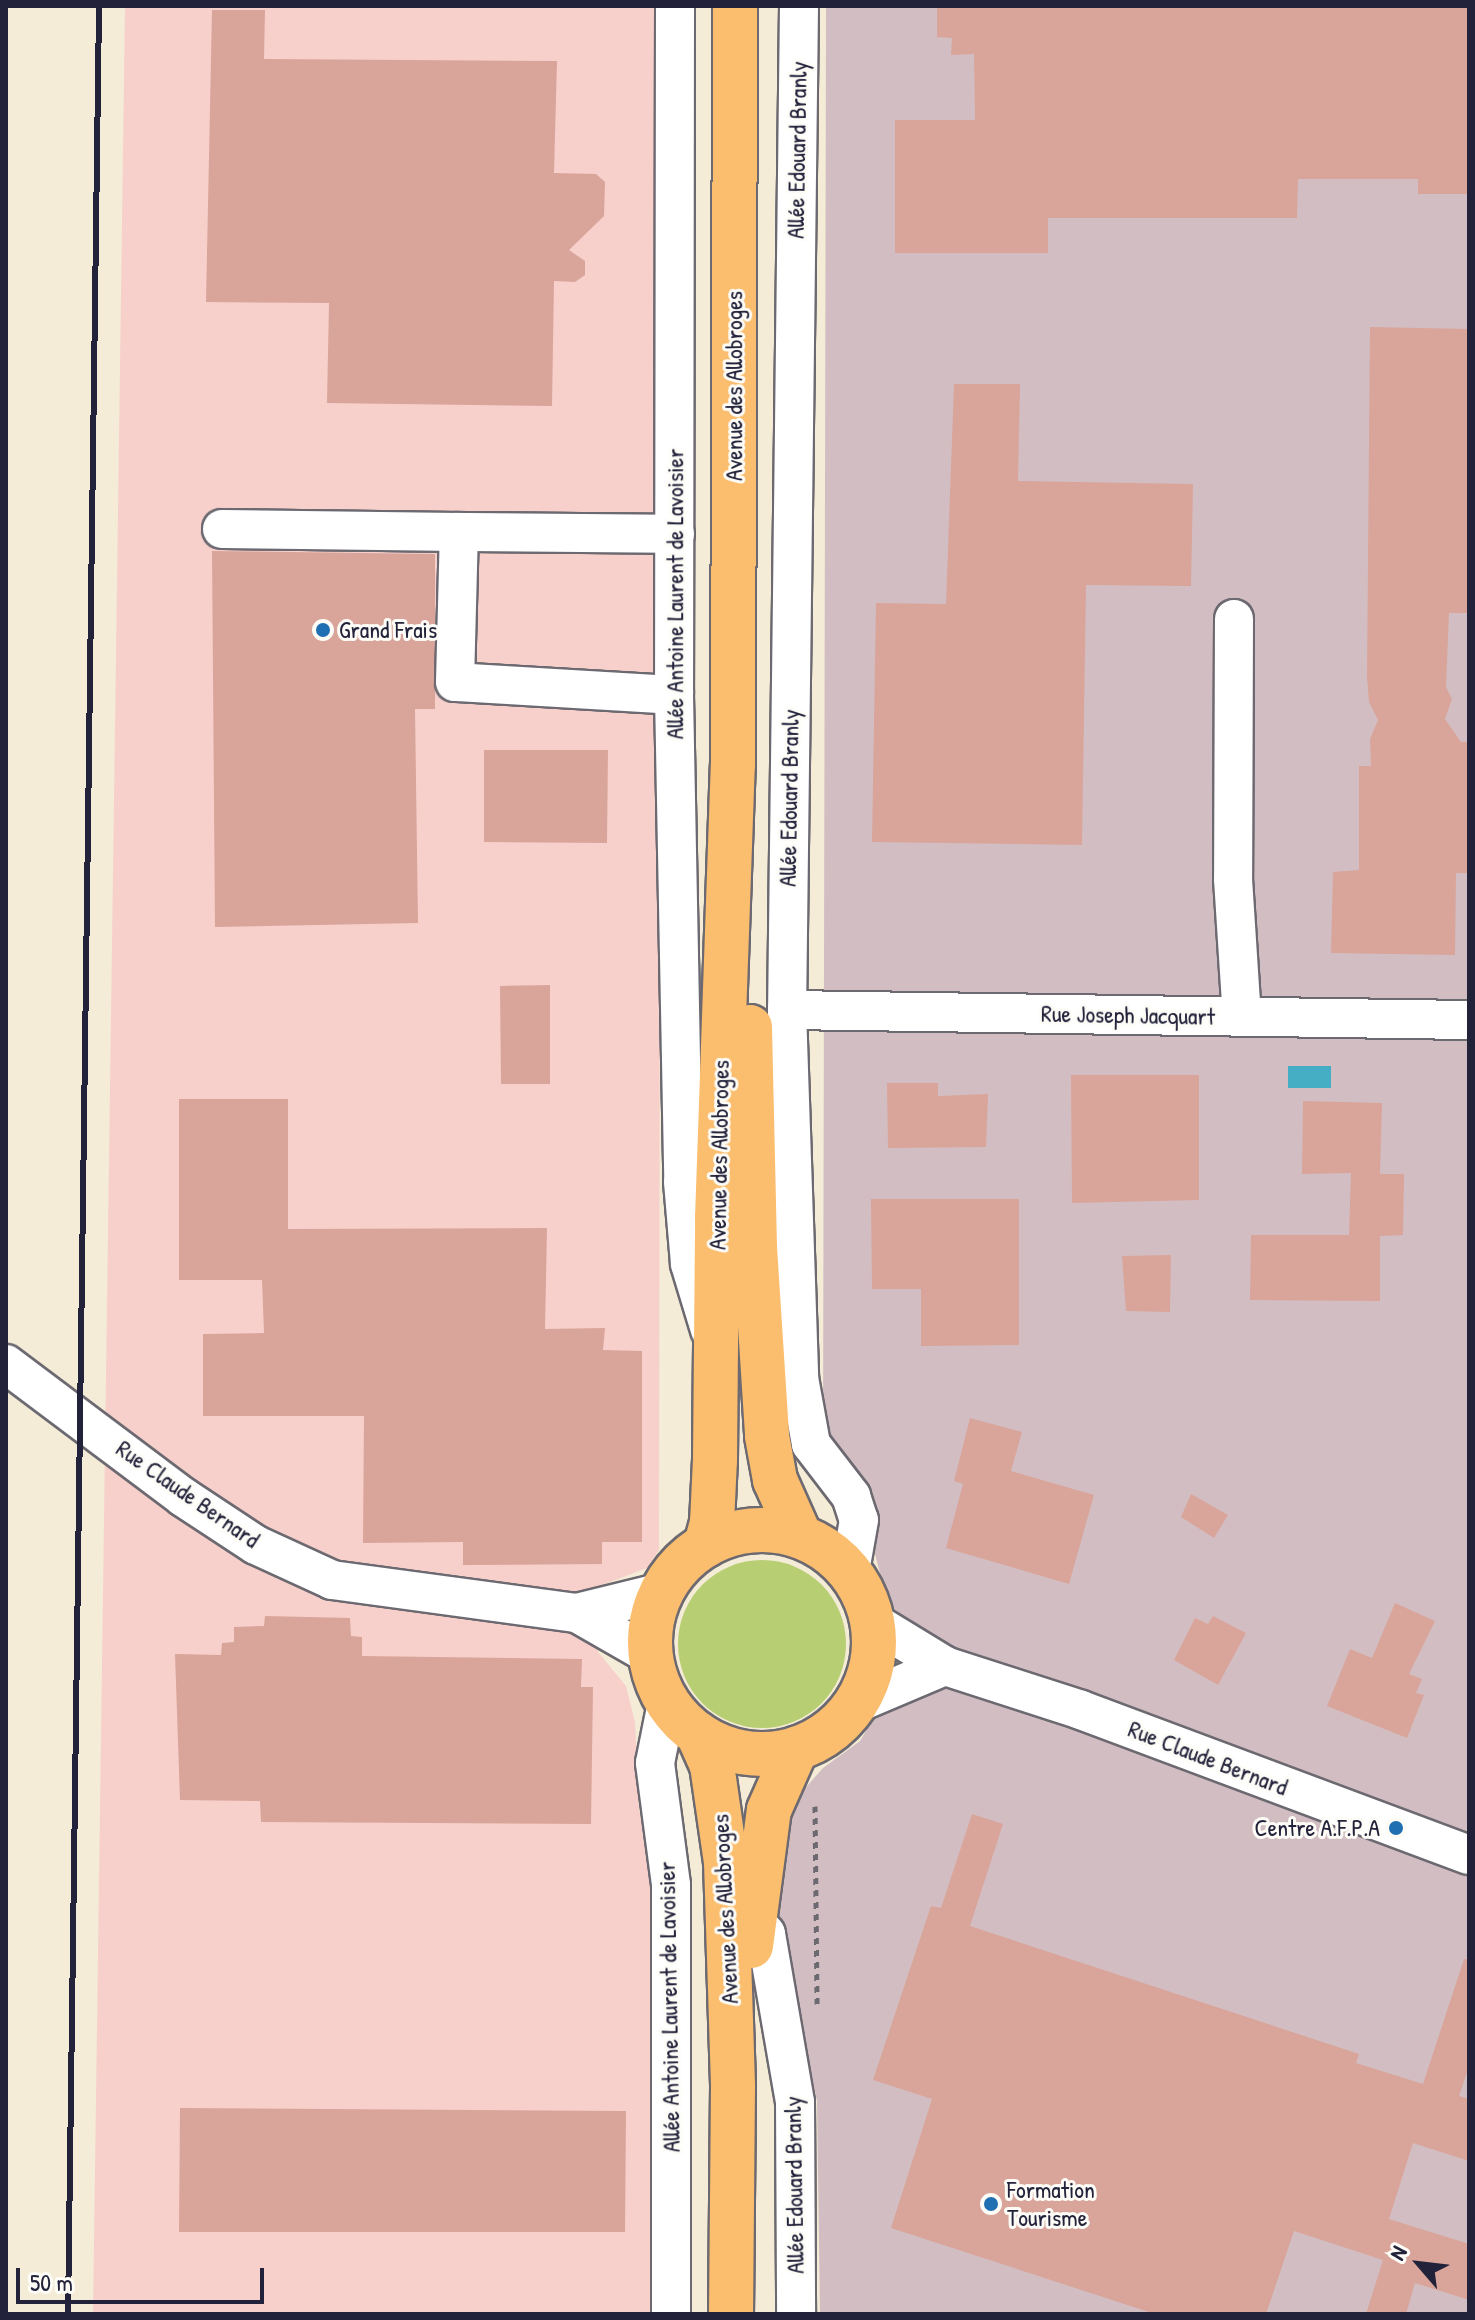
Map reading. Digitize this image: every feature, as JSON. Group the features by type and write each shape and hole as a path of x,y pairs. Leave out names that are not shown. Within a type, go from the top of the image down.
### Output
{"main road":[{"name":"Avenue des Allobroges","path":"706,1545 712,1523 717,1218 733,765 735,6"},
{"name":"Avenue des Allobroges","path":"733,765 748,958 763,1368 775,1480 800,1536"},
{"path":"746,1531 800,1536 827,1550 850,1571 873,1622 874,1650 856,1719 839,1723 812,1754 745,1753 698,1734 667,1703 650,1655 651,1623 662,1592 680,1565 706,1545 746,1531"},
{"name":"Avenue des Allobroges","path":"698,1734 712,1765 720,1805 733,2087 731,2314"},
{"name":"Avenue des Allobroges","path":"733,2087 769,1810 812,1754"}],"street":[{"name":"Allée Antoine Laurent de Lavoisier","path":"675,6 674,695 683,1182 690,1264 717,1348"},
{"name":"Allée Edouard Branly","path":"799,6 787,1010 802,1415 811,1444 851,1496 859,1520 850,1571"},
{"path":"222,529 675,534"},
{"path":"459,532 455,682 674,695"},
{"path":"1234,619 1233,879 1242,1017"},
{"name":"Rue Joseph Jacquart","path":"787,1010 1469,1020"},
{"path":"683,1182 740,1248 745,1305 763,1368"},
{"name":"Rue Claude Bernard","path":"6,1364 183,1497 256,1545 332,1580 577,1613 662,1592"},
{"name":"Rue Claude Bernard","path":"577,1613 650,1655"},
{"name":"Rue Claude Bernard","path":"873,1622 945,1666 1081,1710 1469,1855"},
{"path":"856,1719 945,1666"},
{"name":"Allée Antoine Laurent de Lavoisier","path":"667,1703 655,1763 671,1885 671,2314"},
{"name":"Allée Edouard Branly","path":"754,1920 766,1934 795,2102 796,2314"}],"path":[{"path":"812,1754 856,1719"},
{"path":"815,1800 817,2021"}],"shaded area":[{"path":"125,6 661,6 659,1550 647,1568 589,1590 598,1652 626,1686 635,1722 639,1808 657,1903 657,2314 93,2314"},
{"path":"826,6 1469,6 1469,2314 820,2314 817,2101 777,1912 792,1803 823,1768 860,1741 887,1695 894,1625 863,1510 823,1445"}],"green space":[{"path":"762,1560 794,1566 822,1584 840,1612 846,1644 840,1676 822,1704 794,1722 762,1728 730,1722 702,1704 684,1676 678,1644 684,1612 702,1584 730,1566"}],"water":[{"path":"1288,1066 1331,1066 1331,1088 1288,1088"}],"building":[{"path":"937,6 1469,6 1469,194 1418,194 1418,179 1298,179 1297,218 1048,218 1048,253 895,253 895,120 975,120 974,54 951,55 952,38 937,37"},
{"path":"212,10 265,10 264,59 557,61 554,173 596,174 605,182 604,216 569,250 585,261 585,275 575,282 554,281 552,406 327,403 329,303 206,302"},
{"path":"1370,327 1469,329 1468,613 1449,613 1446,687 1452,699 1445,719 1461,742 1469,742 1469,873 1456,873 1455,955 1331,953 1333,872 1359,870 1359,766 1371,766 1370,739 1378,720 1369,702 1367,677"},
{"path":"954,384 1020,384 1018,481 1193,484 1191,586 1086,585 1082,845 872,842 876,603 946,604"},
{"path":"212,551 435,554 435,709 415,709 418,923 215,927"},
{"path":"484,750 608,750 607,843 484,842"},
{"path":"550,985 550,1084 501,1084 500,986"},
{"path":"1071,1075 1199,1075 1199,1200 1072,1203"},
{"path":"887,1083 938,1083 938,1096 988,1094 986,1147 888,1148"},
{"path":"179,1099 288,1099 288,1229 547,1228 545,1329 605,1328 603,1350 642,1351 642,1542 602,1542 602,1564 463,1565 463,1542 363,1543 364,1416 203,1416 203,1334 264,1333 262,1280 179,1280"},
{"path":"1303,1101 1382,1103 1380,1174 1404,1174 1403,1235 1380,1236 1380,1301 1250,1300 1251,1235 1349,1235 1351,1173 1302,1174"},
{"path":"871,1199 1019,1199 1019,1345 921,1346 921,1289 872,1289"},
{"path":"1171,1255 1170,1312 1126,1311 1122,1256"},
{"path":"970,1418 1022,1432 1011,1471 1094,1495 1069,1584 946,1548 963,1484 954,1481"},
{"path":"1191,1494 1228,1515 1214,1538 1181,1517"},
{"path":"1395,1603 1435,1621 1409,1674 1422,1679 1416,1693 1424,1695 1407,1738 1327,1706 1350,1649 1372,1658"},
{"path":"265,1616 350,1618 351,1636 362,1637 362,1656 582,1659 581,1687 593,1687 591,1824 261,1822 260,1801 180,1800 175,1654 221,1655 222,1643 234,1642 234,1627 264,1626"},
{"path":"1213,1616 1246,1633 1218,1685 1174,1660 1195,1618 1208,1624"},
{"path":"972,1814 1003,1824 970,1926 1359,2054 1356,2063 1423,2084 1464,1959 1469,1960 1469,2066 1459,2096 1469,2099 1469,2161 1413,2143 1389,2219 1469,2244 1469,2300 1415,2283 1406,2314 1366,2314 1383,2260 1294,2231 1266,2314 1155,2314 891,2228 932,2099 873,2080 931,1906 941,1908"},
{"path":"180,2108 626,2111 625,2232 179,2232"}],"railway":[{"path":"68,2314 99,6"}],"place":[{"name":"Grand Frais","path":"323,630"},
{"name":"Centre A.F.P.A","path":"1396,1828"},
{"name":"Formation Tourisme","path":"991,2204"}]}
